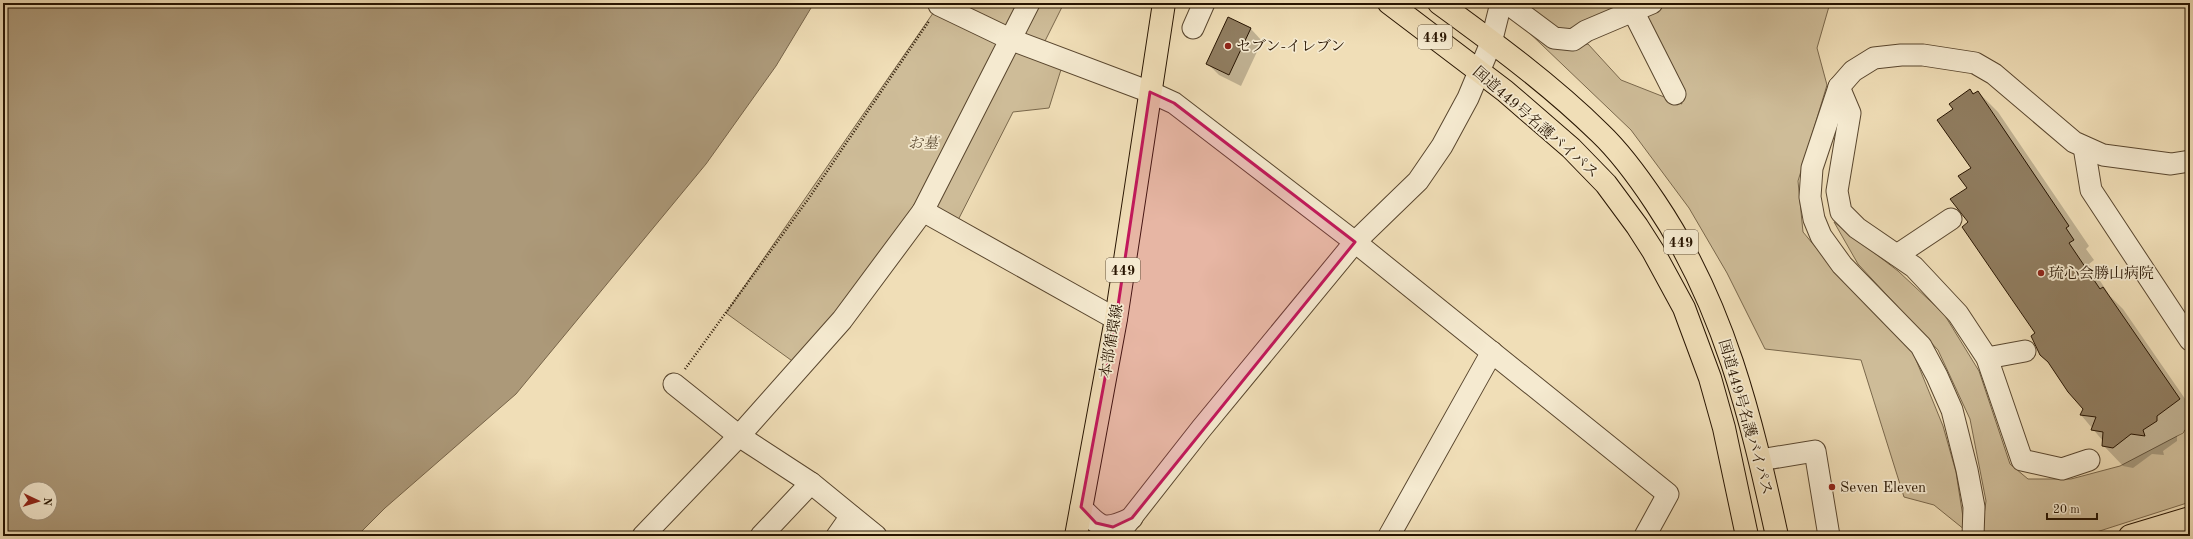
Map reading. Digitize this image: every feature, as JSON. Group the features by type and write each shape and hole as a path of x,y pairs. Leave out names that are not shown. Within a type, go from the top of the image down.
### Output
{"main road":[{"name":"本部循環線","path":"1076,536 1116,319 1164,3"},
{"name":"国道449号名護バイパス","path":"1389,3 1515,99 1592,169 1620,202 1653,251 1684,308 1710,378 1724,428 1747,536"},
{"name":"国道449号名護バイパス","path":"1439,3 1520,63 1601,133 1638,176 1679,236 1709,298 1735,368 1760,460 1777,536"},
{"path":"2130,536 2190,518"}],"street":[{"path":"643,536 739,436 842,320 924,211 1012,40 1029,3"},
{"path":"1193,28 1204,3"},
{"path":"1117,536 1201,429 1355,242 1418,181 1442,146 1480,71 1491,43 1501,3"},
{"path":"1507,3 1554,38 1573,40 1586,31 1652,3"},
{"path":"939,5 1012,40 1150,92 1174,103 1355,242 1668,494 1644,536"},
{"path":"1633,11 1675,94"},
{"path":"1973,536 1974,507 1967,470 1952,410 1937,376 1921,346 1842,265 1821,236 1814,219 1810,197 1812,168 1839,87 1853,71 1874,58 1901,54 1923,55 1975,63 1994,74 2074,142 2084,147 2109,156 2171,164 2190,160"},
{"path":"1839,87 1850,113 1837,191 1841,212 1857,228 1914,267 1958,314 1987,358 2022,460 2062,469 2089,460"},
{"path":"2084,147 2091,190 2190,340"},
{"path":"924,211 1116,319"},
{"path":"1897,255 1951,219"},
{"path":"1987,358 2025,351"},
{"path":"1390,536 1492,352"},
{"path":"674,384 739,436 812,483 876,536"},
{"path":"1760,460 1815,450 1829,536"},
{"path":"761,536 812,483"},
{"path":"1081,507 1096,523 1102,526 1113,527 1132,518"},
{"path":"837,536 851,516"}],"path":[{"path":"674,384 809,198 939,5"}],"highlighted area":[{"path":"1150,92 1174,103 1355,242 1132,518 1113,527 1096,523 1081,507 1116,319"}],"green space":[{"name":"お墓","path":"940,3 1064,3 1040,51 1064,60 1049,108 1013,112 954,228 924,211 795,363 726,313"},
{"path":"1524,3 1630,3 1564,31 1550,27"},
{"path":"1672,3 1830,3 1817,48 1827,85 1798,181 1803,232 1842,279 1912,350 1943,426 1956,472 1965,530 1934,505 1904,497 1861,360 1765,349 1727,273 1689,208 1631,130 1520,24 1557,49 1588,44 1621,80 1682,104 1643,15"},
{"path":"1834,222 1898,271 1944,314 1979,371 2010,464 2028,479 2071,479 2120,466 2183,433 2190,423 2190,502 2084,536 1981,536 1986,501 1970,419 1938,350 1858,264"}],"shaded area":[{"path":"3,3 814,3 776,66 706,164 516,394 385,508 357,536 3,536"}],"building":[{"name":"セブン-イレブン","path":"1228,17 1251,28 1229,75 1206,64"},
{"name":"琉心会勝山病院","path":"1970,89 1973,94 1978,91 2069,226 2066,228 2074,240 2069,243 2100,289 2103,287 2180,399 2157,416 2157,421 2143,430 2145,436 2131,434 2113,448 2102,446 2103,432 2091,430 2096,417 2080,415 2083,409 2068,392 2048,362 2040,355 2031,336 2035,333 1962,227 1968,222 1950,199 1967,188 1958,176 1971,168 1937,120 1953,109 1949,104"}],"place":[{"name":"セブン-イレブン","path":"1228,46"},
{"name":"琉心会勝山病院","path":"2041,273"},
{"name":"Seven Eleven","path":"1832,487"}]}
